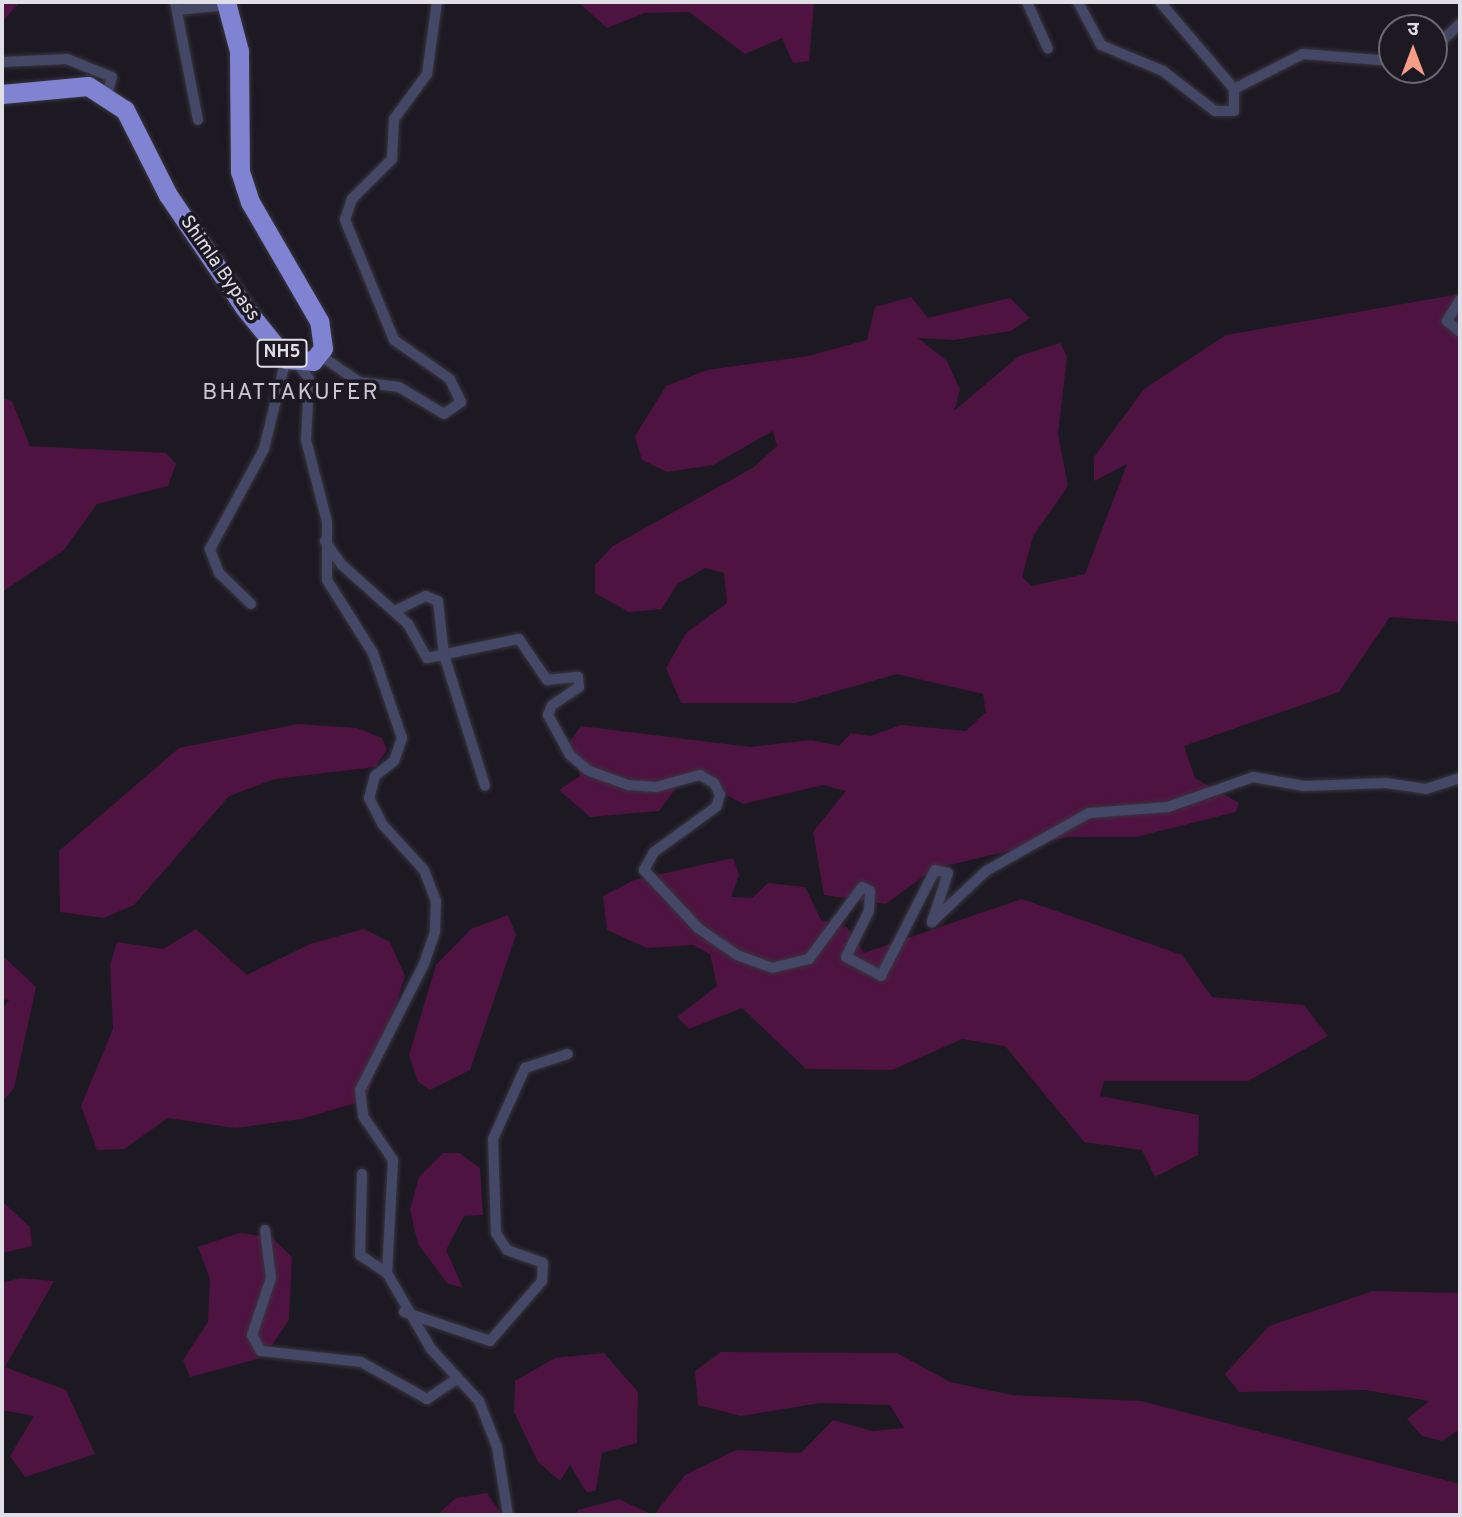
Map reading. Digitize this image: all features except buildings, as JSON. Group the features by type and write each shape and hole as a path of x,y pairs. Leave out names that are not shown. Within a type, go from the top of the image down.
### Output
{"highway":[{"name":"NH5","path":"227,4 239,51 240,172 250,202 320,321 321,356 291,360"},
{"name":"Shimla Bypass","path":"2,94 59,84 88,86 125,110 176,207 291,360"}],"street":[{"path":"321,356 359,382 399,387 444,414 461,402 450,379 394,340 345,220 352,199 393,159 394,119 428,74 437,2"},
{"path":"1027,2 1048,49"},
{"path":"1079,2 1101,45 1163,71 1215,111 1234,111 1234,89 1160,2"},
{"path":"198,120 176,6 227,4"},
{"path":"1234,89 1303,54 1378,60"},
{"path":"2,62 67,59 112,77 107,96"},
{"path":"1460,300 1447,321 1460,332"},
{"path":"251,604 219,573 210,549 264,449 291,360 309,379 306,440 324,506 327,580 373,653 402,738 394,761 368,788 372,811 424,870 436,901 435,932 424,964 360,1090 363,1116 393,1160 387,1273 404,1312 489,1421 508,1515"},
{"path":"325,541 342,565 395,611 427,658 445,658 519,639 547,680 578,677 579,687 551,705 548,715 570,755 587,769 628,785 656,787 700,775 714,783 720,795 716,807 654,852 644,870 698,928 737,956 772,968 809,960 862,887 870,891 869,911 846,957 881,976 933,872 944,868 948,873 932,922 986,871 1089,813 1174,806 1253,777 1304,786 1387,783 1426,789 1460,778"},
{"path":"395,611 426,596 439,601 445,658 485,786"},
{"path":"404,1312 490,1341 542,1282 543,1263 507,1250 496,1233 493,1139 525,1068 568,1054"},
{"path":"362,1174 360,1255 387,1273"},
{"path":"265,1230 271,1278 252,1335 261,1351 361,1362 427,1399 458,1378"}],"shaded area":[{"path":"2,2 20,2 2,22"},
{"path":"578,2 814,2 809,61 793,63 782,38 745,54 689,12 645,13 607,28"},
{"path":"1460,294 1460,622 1390,617 1339,692 1184,746 1195,778 1239,803 1236,812 1136,837 1067,837 933,869 886,904 824,895 813,832 846,791 823,785 743,804 687,773 659,811 590,817 559,790 580,776 569,743 581,726 750,747 811,740 839,746 851,733 870,736 901,725 966,731 986,712 983,694 897,674 795,703 681,703 666,668 686,633 727,603 724,573 705,568 677,584 662,609 629,612 595,593 595,565 613,546 754,467 777,446 773,431 713,465 667,472 642,460 635,436 666,386 707,370 808,356 867,340 875,307 911,297 928,318 1010,298 1030,318 1011,331 954,340 918,338 947,361 960,390 954,411 1019,356 1060,343 1067,356 1058,434 1068,486 1033,536 1022,577 1032,586 1085,574 1127,464 1094,481 1094,457 1144,389 1226,335"},
{"path":"2,398 12,401 30,446 166,453 176,464 168,486 97,504 63,551 2,592"},
{"path":"298,724 357,728 382,738 387,750 375,767 275,779 229,796 134,905 104,918 60,912 59,851 179,748"},
{"path":"733,858 739,875 731,897 752,898 768,883 805,887 821,920 847,927 864,953 1022,899 1182,955 1212,997 1304,1005 1328,1036 1248,1081 1104,1081 1100,1096 1199,1115 1198,1155 1155,1177 1142,1150 1084,1142 1005,1046 962,1039 892,1070 806,1069 742,1008 689,1029 677,1017 717,986 710,954 693,945 647,948 607,930 603,896 634,880"},
{"path":"508,915 516,935 470,1070 430,1090 418,1082 409,1055 436,965 471,929"},
{"path":"196,929 247,975 310,944 364,929 390,942 405,976 366,1100 301,1119 235,1128 168,1118 124,1149 97,1150 81,1106 113,1029 110,965 117,942 163,949"},
{"path":"2,955 36,987 14,1088 2,1102 2,1010 9,1000 2,999"},
{"path":"443,1153 459,1153 480,1168 483,1215 464,1216 446,1250 463,1288 447,1283 418,1244 410,1210 419,1177"},
{"path":"2,1201 30,1227 32,1246 2,1253"},
{"path":"239,1233 271,1237 292,1257 289,1320 264,1357 190,1377 183,1360 208,1322 210,1279 198,1247"},
{"path":"20,1278 54,1281 5,1367 66,1390 95,1454 25,1477 10,1456 34,1416 2,1410 2,1283"},
{"path":"1373,1291 1460,1293 1460,1429 1442,1441 1422,1436 1407,1419 1429,1401 1366,1390 1239,1392 1225,1374 1269,1326"},
{"path":"721,1352 897,1353 950,1382 1012,1395 1141,1401 1460,1484 1460,1515 654,1515 685,1475 736,1450 801,1453 833,1420 872,1431 904,1428 890,1405 820,1403 741,1416 698,1405 695,1371"},
{"path":"604,1353 638,1392 637,1443 602,1453 596,1490 587,1493 570,1465 560,1481 538,1462 514,1412 515,1381 555,1358"},
{"path":"487,1493 502,1515 437,1515 456,1498"},
{"path":"619,1499 653,1515 576,1515 578,1510"}],"district":[{"name":"BHATTAKUFER","path":"291,394"}]}
